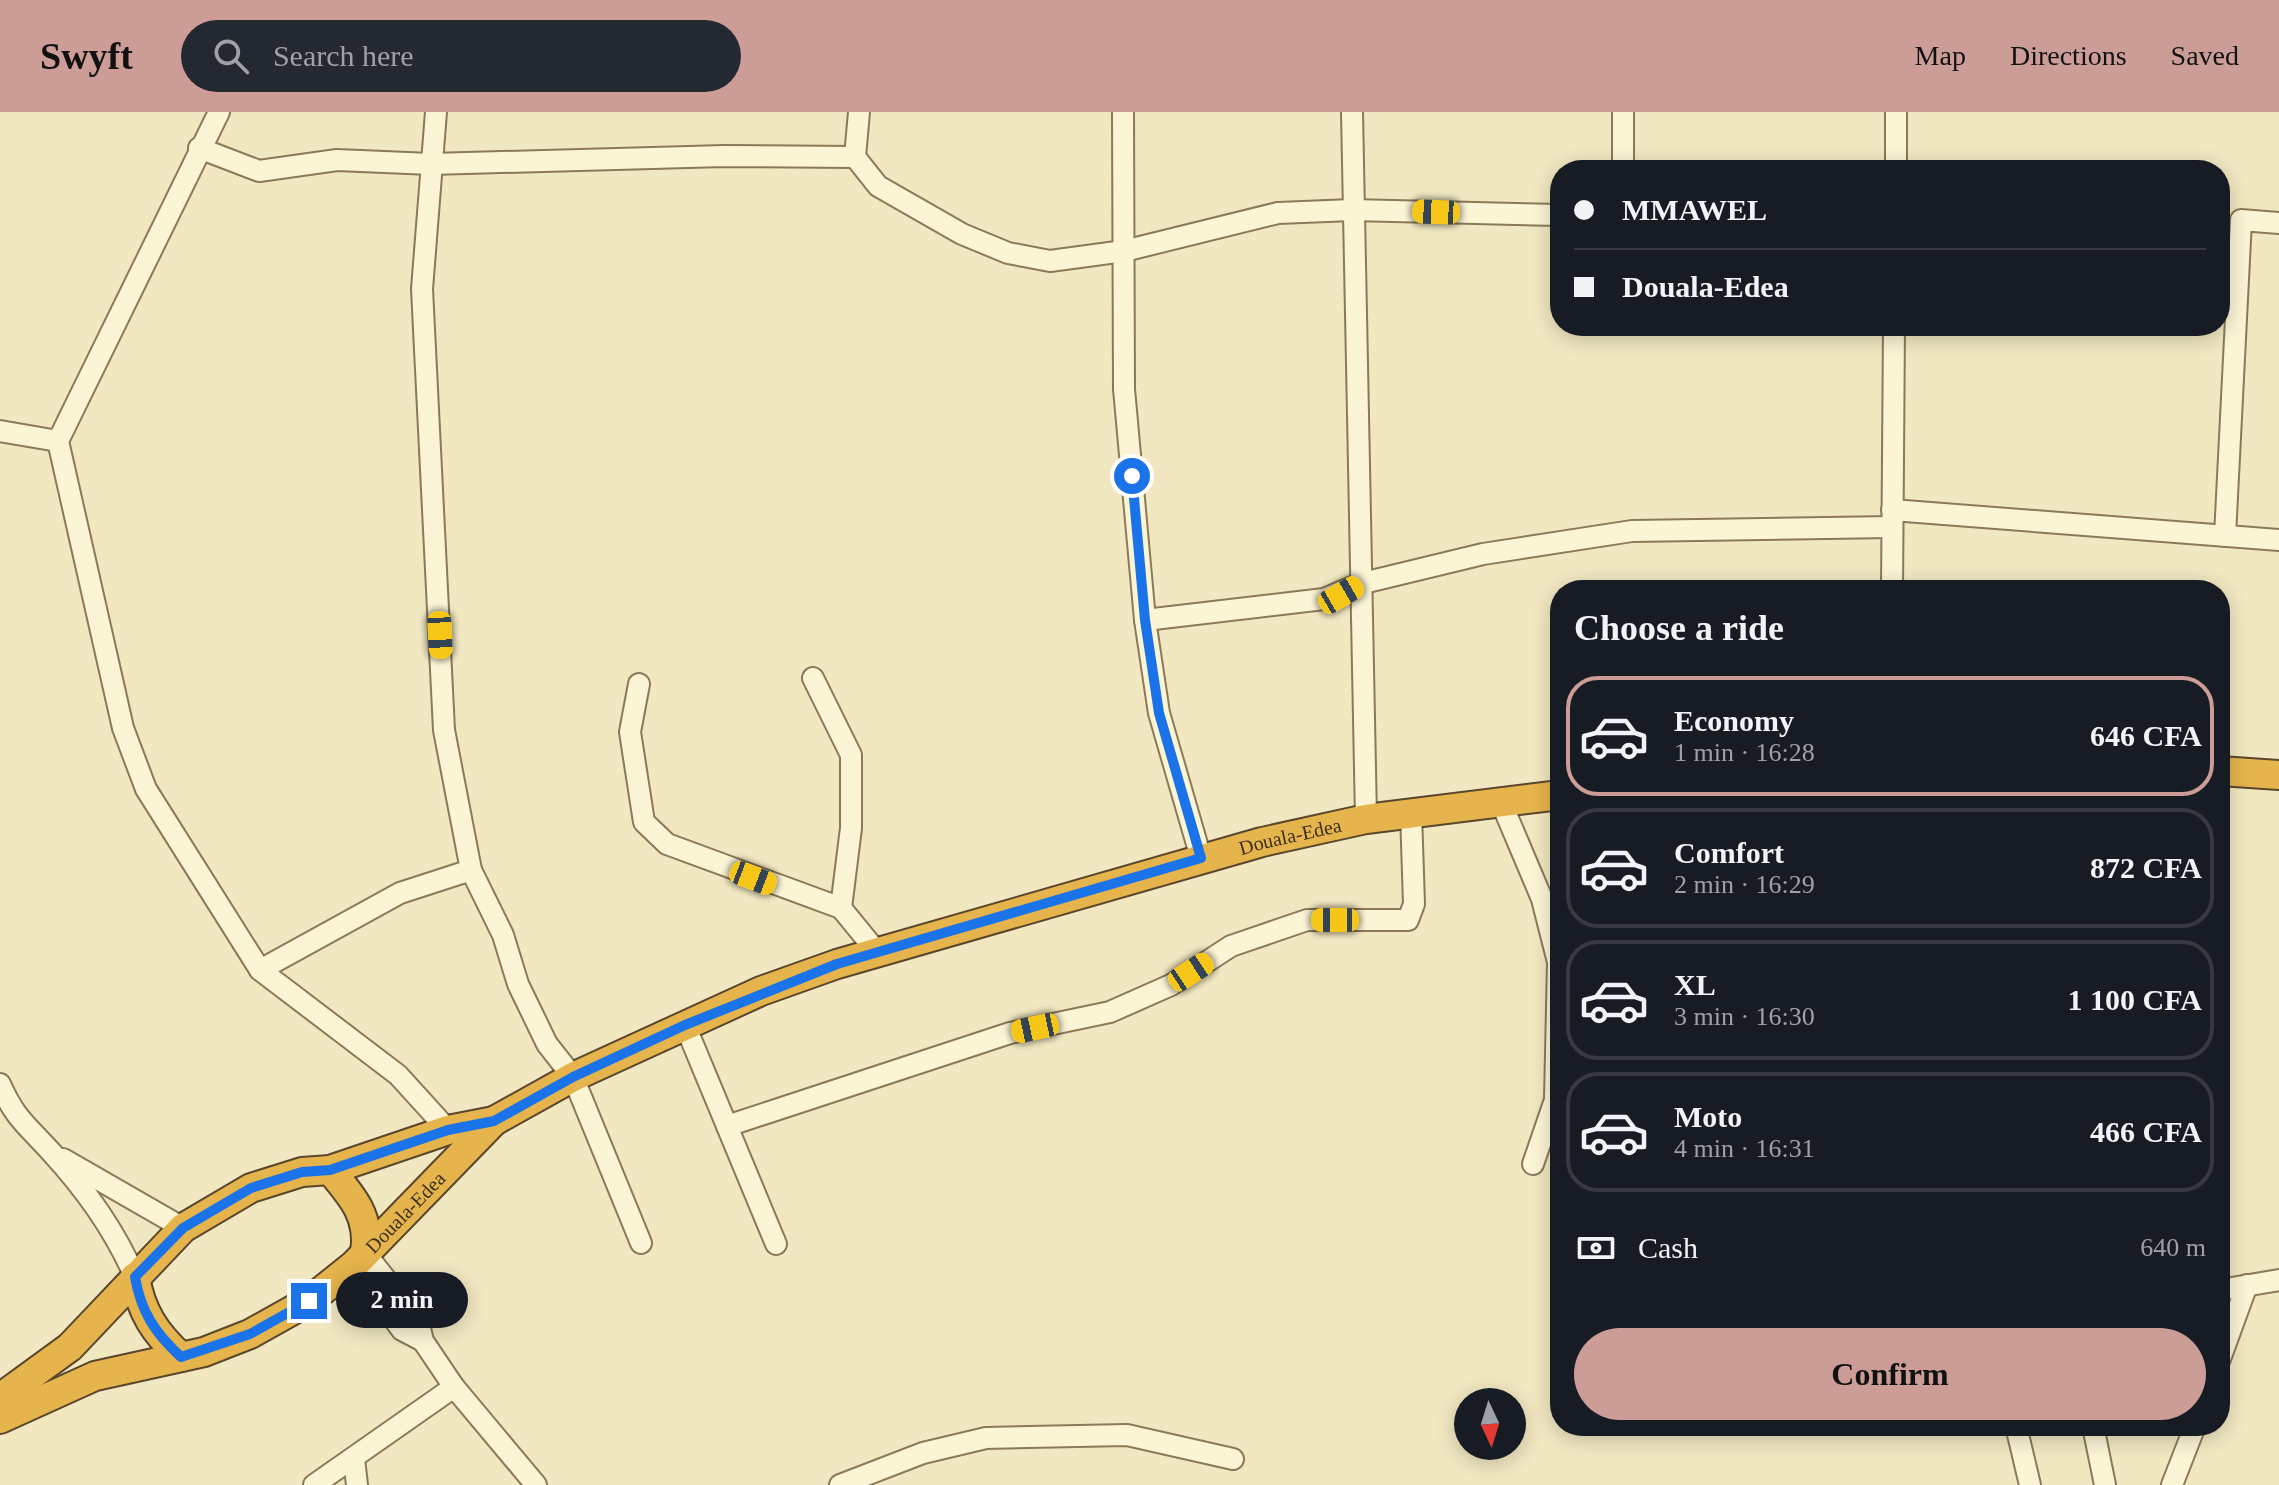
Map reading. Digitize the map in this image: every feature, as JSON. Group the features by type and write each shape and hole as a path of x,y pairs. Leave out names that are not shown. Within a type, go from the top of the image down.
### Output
{"highway":[{"path":"2230,772 2279,775"},
{"name":"Douala-Edea","path":"0,1419 95,1376 181,1357 250,1334 309,1301 359,1259 494,1121 573,1077 761,991 877,952 1201,858 1366,819 1550,799"},
{"name":"Douala-Edea","path":"0,1398 70,1347 183,1228 251,1188 302,1172 330,1170 448,1130 494,1121"},
{"path":"330,1170 357,1202 364,1219 368,1236 359,1259"},
{"path":"135,1277 139,1302 149,1322 181,1357"}],"street":[{"path":"219,112 58,441 123,728 146,789 260,970 398,1075 448,1130"},
{"path":"436,112 422,289 444,730 471,870 503,935 518,984 547,1044 573,1077 641,1243"},
{"path":"859,112 855,157 878,186 962,234 1008,253 1050,261 1124,251 1278,213 1352,210 1550,215"},
{"path":"1123,112 1124,389 1145,620 1159,713 1201,858"},
{"path":"1352,112 1366,819"},
{"path":"1623,112 1623,160"},
{"path":"1896,112 1896,160"},
{"path":"199,148 259,171 337,160 431,164 602,162 724,156 855,157"},
{"path":"2225,536 2241,220 2279,223"},
{"path":"1892,580 1894,336"},
{"path":"0,431 58,441"},
{"path":"1145,620 1324,599 1359,584 1497,552 1632,531 1892,519 2279,540"},
{"path":"813,678 851,755 851,828 841,908"},
{"path":"639,684 630,732 644,822 667,844 841,908 877,952"},
{"path":"1501,802 1542,899 1550,930"},
{"path":"727,1126 1010,1033 1110,1012 1171,985 1231,946 1307,920 1408,920 1414,904 1411,813"},
{"path":"260,970 400,893 471,870"},
{"path":"685,1025 776,1244"},
{"path":"0,1084 13,1113 53,1153 116,1235 135,1277"},
{"path":"1533,1164 1550,1115"},
{"path":"53,1153 183,1228"},
{"path":"359,1259 418,1320 423,1341 454,1387 536,1485"},
{"path":"2230,1288 2279,1280"},
{"path":"2230,1332 2247,1285"},
{"path":"314,1485 454,1387"},
{"path":"840,1485 923,1453 986,1438 1127,1435 1233,1459"},
{"path":"2018,1436 2030,1485"},
{"path":"2095,1436 2105,1485"},
{"path":"2172,1485 2191,1436"},
{"path":"354,1459 357,1485"}],"route":[{"path":"309,1301 250,1334 204,1352 181,1357 163,1341 149,1322 139,1302 135,1277 183,1228 251,1188 302,1172 330,1170 448,1130 494,1121 573,1077 685,1025 761,991 837,964 1201,858 1159,713 1145,620 1132,476"}]}
